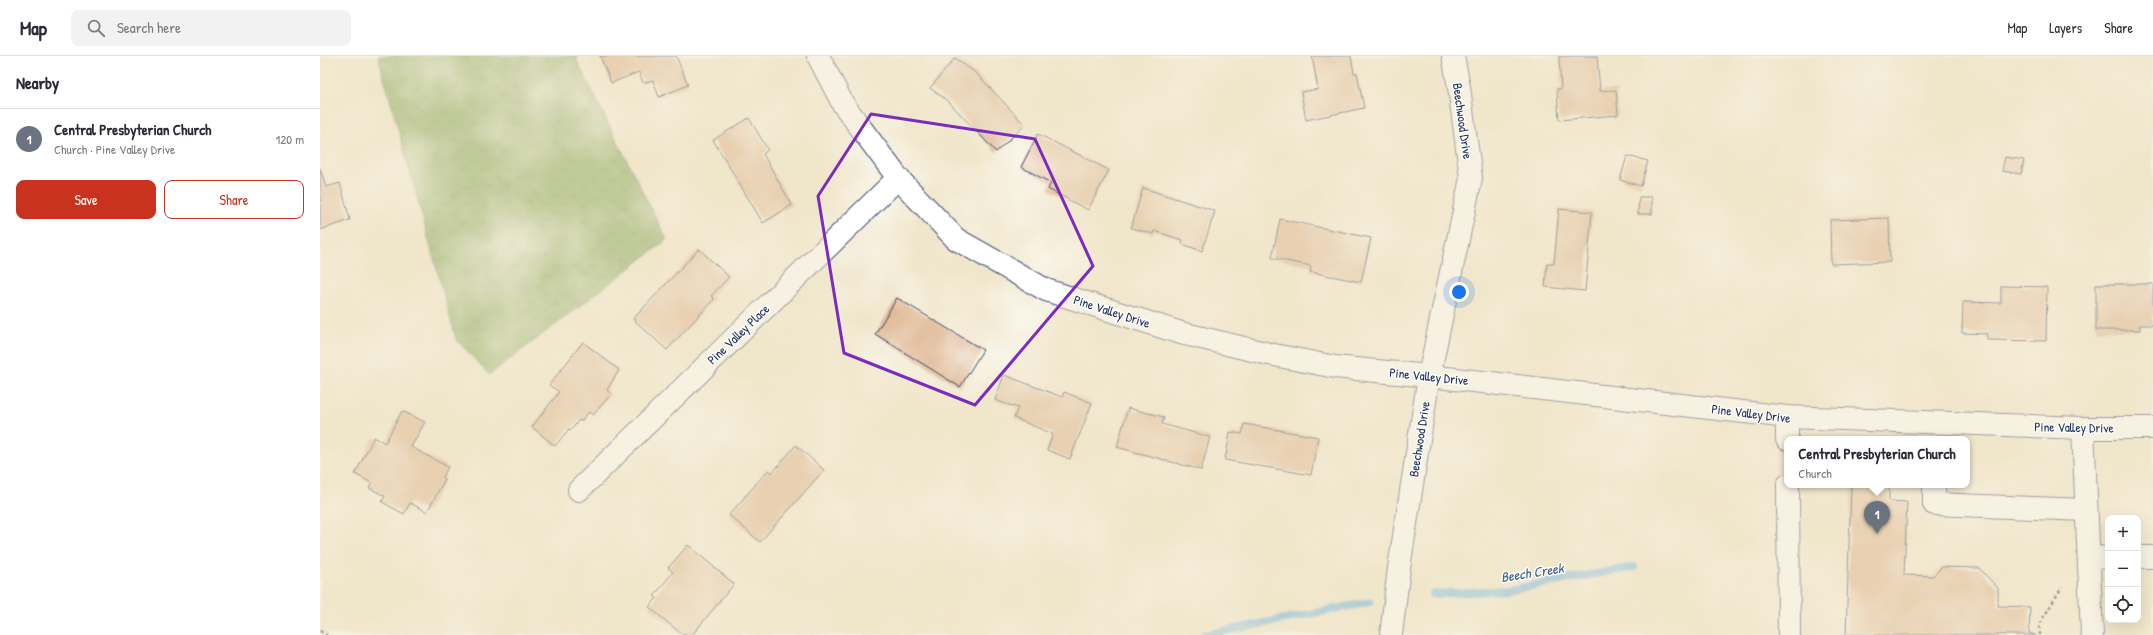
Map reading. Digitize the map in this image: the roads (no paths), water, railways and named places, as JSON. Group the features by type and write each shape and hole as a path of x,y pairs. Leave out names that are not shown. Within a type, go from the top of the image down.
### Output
{"street":[{"name":"Pine Valley Drive","path":"818,56 843,104 898,178 956,239 1046,290 1181,332 1269,354 1334,367 1429,376 1787,417 1935,431 2153,428"},
{"name":"Beechwood Drive","path":"1391,635 1399,568 1429,376 1470,178 1460,87 1453,56"},
{"name":"Pine Valley Place","path":"579,490 898,178"},
{"path":"1787,417 1787,436"},
{"path":"2083,428 2086,510 2099,558 2092,635"},
{"path":"1788,488 1789,635"},
{"path":"1934,488 1934,504 2086,510"},
{"path":"2141,557 2153,556"}],"waterway":[{"name":"Beech Creek","path":"1433,594 1508,590 1634,567"},
{"name":"Beech Creek","path":"1205,635 1370,602"}],"place":[{"name":"Central Presbyterian Church","path":"1877,534"}]}
